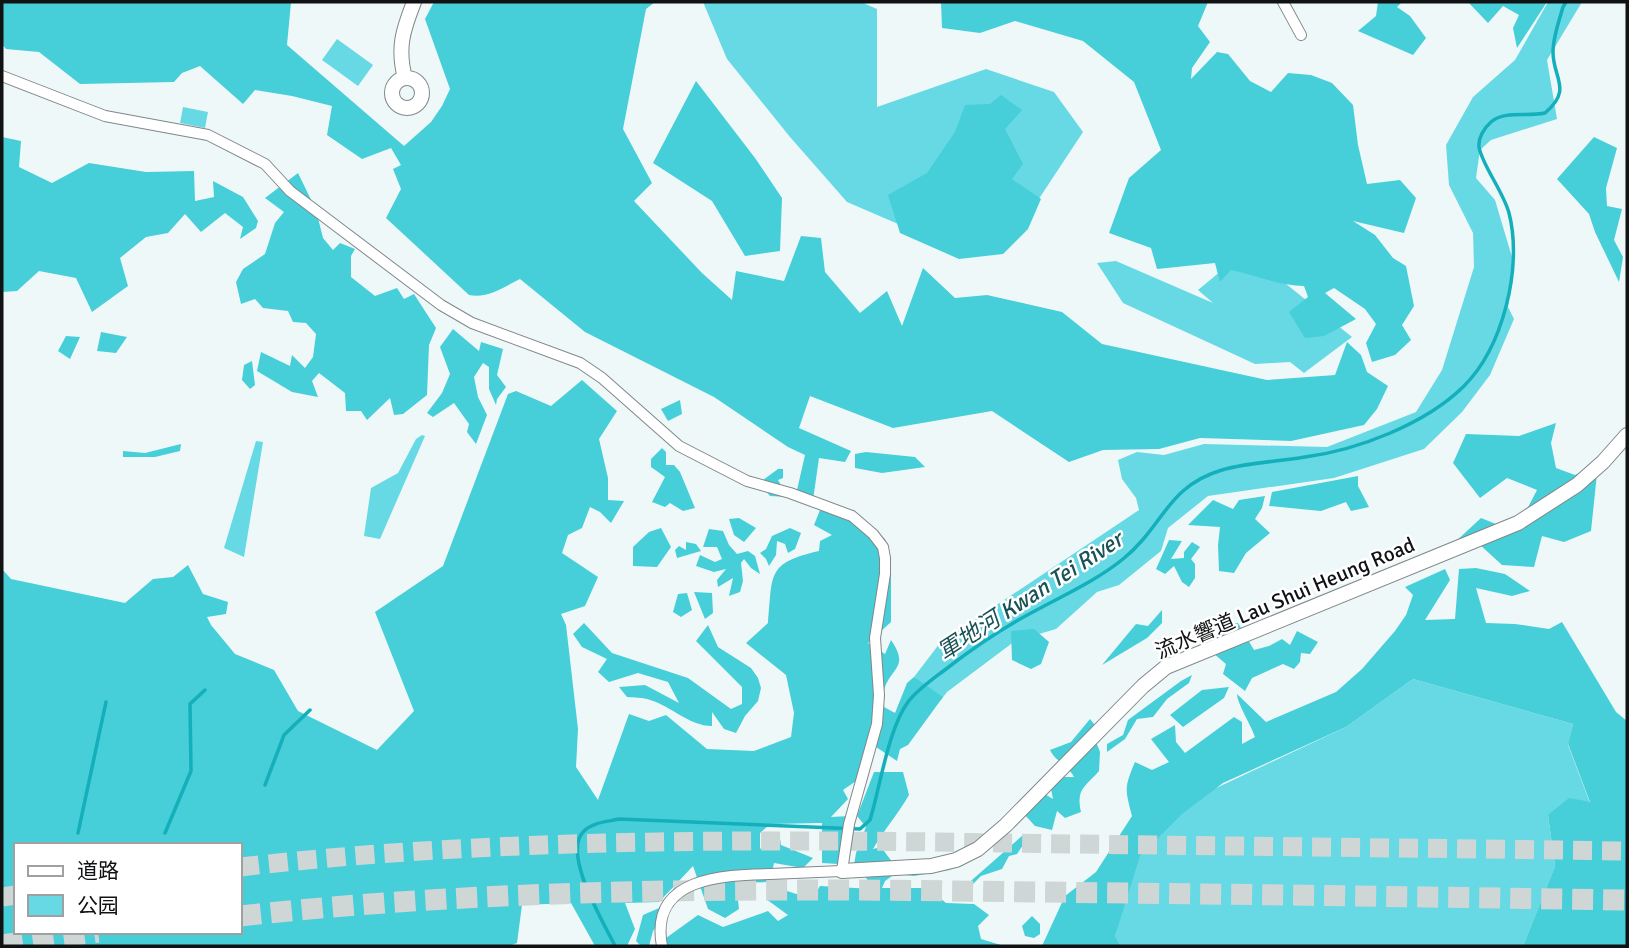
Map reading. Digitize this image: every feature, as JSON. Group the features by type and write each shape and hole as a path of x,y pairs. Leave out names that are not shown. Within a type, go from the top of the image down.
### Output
{"street":[{"path":"405,78 400,53 414,2"},
{"path":"1283,2 1301,35"},
{"path":"2,76 105,116 220,139 271,168 290,191 441,305 472,323 580,363 602,378 679,446 735,476 843,512 862,523 883,547 886,574 875,638 879,695 877,724 848,828 842,872"},
{"name":"流水響道 Lau Shui Heung Road","path":"662,946 661,922 670,904 680,892 701,880 737,875 931,866 971,853 999,832 1143,686 1166,667 1518,523 1577,485 1603,462 1627,435"}],"green space":[{"path":"703,2 861,2 877,9 877,107 986,69 1054,92 1083,132 1013,238 970,255 847,202 727,59"},
{"path":"1548,2 1582,2 1547,60 1557,119 1491,140 1480,150 1476,178 1495,200 1512,257 1508,307 1514,319 1490,375 1462,412 1424,449 1334,478 1208,496 1168,528 1161,551 1119,585 1097,592 1056,629 1015,641 947,692 941,700 914,677 940,643 1139,510 1136,498 1122,479 1118,460 1137,452 1164,455 1204,444 1327,447 1416,412 1442,370 1474,267 1473,233 1449,185 1446,145 1473,97 1515,60"},
{"path":"337,39 373,65 358,86 322,60"},
{"path":"183,107 208,112 205,128 180,123"},
{"path":"1245,251 1352,337 1304,373 1290,362 1255,364 1123,303 1097,263 1116,261 1213,303 1198,290"},
{"path":"425,436 380,539 364,536 371,488 398,473 416,439"},
{"path":"256,441 263,442 244,557 224,548"},
{"path":"1413,679 1573,724 1568,745 1590,803 1548,815 1555,866 1523,946 1118,946 1115,936 1138,842 1165,812 1346,727"}],"shaded area":[{"path":"2,2 291,2 287,45 404,146 431,122 450,89 425,19 434,2 655,2 646,9 623,129 652,183 634,201 702,273 732,300 736,271 784,281 801,236 821,238 825,272 860,313 887,291 902,326 923,268 955,298 987,295 1062,312 1102,344 1267,380 1335,375 1347,342 1361,355 1367,372 1388,386 1377,409 1364,425 1291,441 1200,438 1159,449 1103,450 1069,462 992,411 893,428 810,396 799,428 851,451 845,462 819,458 813,500 797,490 805,455 788,447 714,397 585,332 520,279 489,294 469,295 386,218 401,189 393,169 401,165 391,148 362,159 327,135 332,106 255,90 243,104 200,66 182,73 174,82 80,84 39,52 6,49 2,44"},
{"path":"941,2 1208,2 1198,26 1210,42 1192,68 1191,79 1217,52 1228,54 1250,81 1271,92 1288,73 1311,75 1332,83 1353,105 1367,184 1400,180 1416,198 1404,233 1353,221 1375,235 1393,258 1406,266 1414,306 1402,325 1411,340 1395,355 1372,362 1366,343 1376,324 1365,309 1334,288 1325,293 1356,319 1324,336 1305,338 1289,312 1308,297 1304,286 1231,270 1220,282 1215,263 1157,269 1151,248 1109,233 1129,178 1161,150 1134,82 1083,41 1015,21 980,33 942,28"},
{"path":"1378,2 1402,2 1397,7 1410,16 1426,38 1413,55 1358,31 1376,16"},
{"path":"1468,2 1547,2 1517,48 1513,28 1519,15 1503,6 1488,23"},
{"path":"696,81 782,198 780,251 745,256 712,201 653,163"},
{"path":"1001,95 1022,110 1005,129 1023,164 1012,179 1041,199 1028,229 1003,254 959,259 900,233 888,195 927,173 955,132 965,105 990,104"},
{"path":"2,137 21,141 19,167 52,183 89,163 146,172 194,171 195,201 214,197 213,181 243,197 258,221 256,228 240,239 243,227 225,213 201,232 185,214 168,233 146,237 120,258 128,286 92,312 76,278 39,271 17,291 2,292"},
{"path":"1594,137 1617,148 1606,188 1607,206 1622,209 1614,240 1623,257 1619,282 1589,214 1557,179"},
{"path":"298,173 316,210 323,238 333,250 340,243 355,249 351,256 351,277 375,296 397,288 404,299 414,294 436,328 429,345 427,395 403,414 394,415 390,398 367,420 361,411 346,411 345,393 319,373 312,381 318,397 292,392 257,371 261,352 290,366 292,355 305,368 313,357 316,334 306,323 293,322 288,311 263,308 255,299 241,304 236,282 243,269 265,254 275,223 284,212 265,198"},
{"path":"453,329 479,351 481,342 503,349 497,375 506,387 496,405 489,389 489,367 483,363 474,377 478,397 487,415 476,444 467,432 469,424 454,403 433,417 427,413 442,393 450,374 440,347"},
{"path":"101,332 127,337 116,353 97,351"},
{"path":"66,336 80,337 70,359 58,351"},
{"path":"252,361 255,385 250,389 242,380 244,365"},
{"path":"582,380 617,411 599,439 608,478 608,500 624,501 611,523 590,507 582,528 568,535 562,553 598,577 585,606 561,614 566,625 578,729 576,767 598,800 629,714 649,721 666,715 707,749 754,751 791,737 794,713 786,675 746,643 768,623 772,582 776,573 789,560 819,551 820,541 832,535 814,525 820,510 850,510 885,539 891,563 891,622 868,643 885,654 891,640 899,656 897,667 884,690 884,707 895,713 907,683 914,677 943,697 908,745 900,749 897,761 876,747 862,777 843,790 848,799 831,817 850,816 855,824 850,851 838,864 822,863 822,823 770,824 760,833 760,849 779,832 781,845 813,858 803,868 774,863 770,882 736,883 739,909 725,918 708,909 693,866 659,902 625,903 635,929 627,946 595,946 571,903 522,905 517,943 509,946 2,946 2,569 11,579 125,603 153,579 173,577 188,565 203,594 228,602 226,614 207,617 235,654 274,670 298,711 377,750 414,711 375,612 443,566 508,394 516,391 551,406"},
{"path":"680,400 682,414 668,421 661,409"},
{"path":"1556,423 1551,443 1556,468 1575,475 1598,464 1591,531 1564,542 1542,536 1534,567 1502,565 1478,543 1440,556 1481,518 1506,528 1526,511 1537,490 1507,478 1480,498 1453,463 1466,434 1519,436"},
{"path":"181,444 180,451 155,457 123,457 123,451 145,453"},
{"path":"662,448 666,452 666,465 674,465 680,472 695,508 683,511 670,503 665,507 652,502 665,477 651,467 651,459"},
{"path":"866,452 915,457 925,467 882,473 855,468 855,454"},
{"path":"778,469 783,469 783,478 778,480 788,497 770,496 759,483"},
{"path":"1358,476 1358,486 1369,507 1351,511 1346,502 1321,511 1269,506 1272,492"},
{"path":"1265,496 1255,519 1270,533 1246,553 1234,573 1219,571 1220,527 1188,525 1213,500 1233,509 1239,500"},
{"path":"739,518 756,528 744,542 734,535 729,519"},
{"path":"661,528 671,547 657,567 633,566 633,547 649,532"},
{"path":"790,528 801,533 795,549 788,553 785,544 777,541 776,555 769,566 760,553 766,549 772,536"},
{"path":"709,529 723,531 729,545 737,554 748,551 755,556 760,574 744,559 741,563 743,581 740,592 729,596 733,578 718,587 717,580 726,569 714,572 696,566 700,555 715,562 722,559 717,547 703,547"},
{"path":"1169,540 1182,541 1171,559 1184,558 1184,552 1192,542 1200,547 1191,559 1195,564 1195,578 1189,587 1182,582 1174,566 1165,574 1156,569"},
{"path":"686,542 696,544 701,551 677,558 675,550 679,546 686,550"},
{"path":"1476,568 1505,574 1530,591 1512,596 1476,588 1486,623 1549,629 1562,622 1616,712 1627,721 1627,946 1523,946 1555,866 1548,815 1569,798 1590,802 1568,744 1573,724 1413,679 1346,727 1223,783 1182,814 1140,856 1115,936 1120,946 1042,946 1065,896 1096,872 1132,816 1127,789 1135,762 1152,770 1169,762 1151,739 1175,725 1176,742 1185,753 1234,717 1242,722 1242,744 1255,737 1237,694 1266,722 1336,692 1362,669 1406,615 1413,595 1405,587 1445,569 1450,580 1425,620 1455,619 1459,569"},
{"path":"694,592 712,593 713,613 705,619"},
{"path":"687,593 692,610 681,617 673,612 678,594"},
{"path":"1162,610 1162,623 1147,638 1102,665 1136,624 1148,626"},
{"path":"584,623 612,653 688,678 731,709 742,704 742,687 696,641 708,625 718,647 751,668 758,678 761,688 758,701 745,716 736,733 724,729 712,712 712,726 704,725 658,703 644,698 627,697 619,687 645,685 679,703 668,682 638,673 609,682 598,672 607,659 582,647 573,634"},
{"path":"1219,623 1238,623 1254,650 1282,639 1290,645 1297,631 1318,642 1310,654 1301,653 1300,662 1294,669 1283,664 1252,678 1245,691 1223,674 1226,664 1213,653 1210,636 1218,633"},
{"path":"1034,629 1049,642 1041,664 1031,669 1012,660 1011,631"},
{"path":"1192,675 1189,683 1167,699 1153,717 1137,719 1125,739 1107,752 1107,744 1123,735 1128,720"},
{"path":"1229,687 1224,698 1183,727 1170,715 1202,690"},
{"path":"1090,719 1101,733 1095,739 1100,752 1099,771 1081,793 1081,812 1065,818 1057,811 1052,830 1035,826 1024,814 1043,793 1053,799 1051,789 1062,777 1074,777 1050,750 1071,742"},
{"path":"874,772 903,772 909,795 873,849 881,847 893,863 963,860 964,865 914,876 895,874 885,881 882,888 928,888 946,903 974,904 989,915 978,926 981,939 1004,946 668,946 666,938 698,915 723,927 768,911 778,921 788,915 766,899 784,890 812,899 820,886 873,889 865,876 853,871 856,853 866,827 857,816"},
{"path":"1023,835 1027,839 1017,854 1009,856 1002,869 981,876 973,884 964,887"},
{"path":"673,902 653,931 649,946 641,946 636,941 643,915"},
{"path":"1032,916 1040,924 1040,934 1034,938 1025,936 1022,926"}],"waterway":[{"name":"軍地河 Kwan Tei River","path":"615,946 594,905 581,871 578,841 588,828 619,819 860,829 870,820 895,727 912,697 987,639 1113,567 1136,547 1167,508 1189,486 1204,477 1232,467 1325,454 1368,442 1430,413 1463,387 1477,371 1499,329 1511,282 1513,257 1509,213 1481,154 1479,140 1486,127 1497,118 1545,113 1553,105 1560,90 1553,46 1566,2"},
{"path":"165,833 191,771 190,704 205,690"},
{"path":"78,833 106,702"},
{"path":"265,785 284,735 310,710"}],"tunnel":[{"path":"242,867 431,850 719,841 1627,851"},
{"path":"242,916 438,899 736,890 1627,900"},
{"path":"2,897 14,895"},
{"path":"2,945 83,934"}]}
